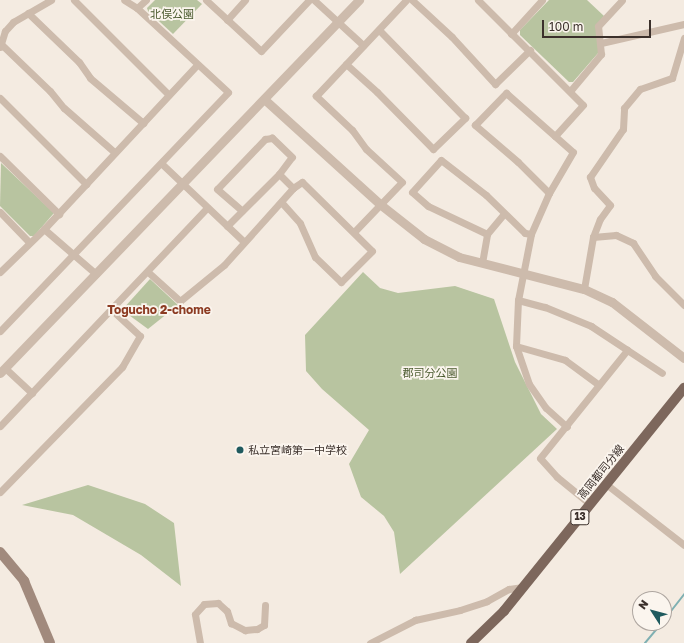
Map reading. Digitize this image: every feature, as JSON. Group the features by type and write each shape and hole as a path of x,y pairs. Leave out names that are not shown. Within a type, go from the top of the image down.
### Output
{"main road":[{"name":"高岡都司分線","path":"471,643 499,616 684,388"},
{"path":"0,552 24,581 50,643"}],"street":[{"path":"51,0 13,22 6,31 1,46 50,91 64,108 114,152"},
{"path":"74,0 168,95"},
{"path":"0,331 162,164 228,92 137,8 124,0"},
{"path":"137,8 146,0"},
{"path":"206,0 261,51 308,0"},
{"path":"226,20 245,0"},
{"path":"314,0 363,45"},
{"path":"32,393 2,370 359,0"},
{"path":"354,232 402,182 366,149 352,130 316,96 406,0"},
{"path":"412,0 452,37 495,84 530,50"},
{"path":"478,0 511,34 530,50 571,90 583,105 555,136"},
{"path":"511,34 542,0"},
{"path":"571,90 602,54 598,26 622,0"},
{"path":"28,13 78,62 90,78 143,123"},
{"path":"601,43 684,24"},
{"path":"346,64 377,92 433,149 465,118 379,30"},
{"path":"584,289 593,237 600,220 610,205 594,188 590,178 623,129 624,108 640,89 672,78 684,38"},
{"path":"0,270 44,229 114,152 198,65"},
{"path":"549,193 518,162 475,125 506,93 573,152 549,193 531,234 518,300 516,346 529,384 546,408 567,427"},
{"path":"0,98 86,184"},
{"path":"264,98 381,205 424,239 459,257 524,272 584,289 612,302 684,358"},
{"path":"227,226 242,211 279,174 292,157 272,138 265,139 217,189 242,211"},
{"path":"0,156 58,214"},
{"path":"487,234 428,206 412,192 441,160 486,195 503,215 525,233 531,234"},
{"path":"162,164 207,208 244,241"},
{"path":"279,174 293,188"},
{"path":"148,272 180,301 224,265 293,188 302,182 372,251 341,282 315,257 300,223 281,202"},
{"path":"0,426 112,310 207,208"},
{"path":"0,212 29,242"},
{"path":"482,263 487,234 503,215"},
{"path":"44,229 73,256 96,274"},
{"path":"593,237 616,236 633,243 655,276 684,305"},
{"path":"518,300 544,307 591,326 662,373"},
{"path":"0,492 122,367 140,336 112,310"},
{"path":"516,346 565,360 599,385"},
{"path":"590,504 557,477 540,458 567,427 628,350"},
{"path":"606,484 684,544"},
{"path":"370,643 415,620 466,608 487,601 509,589 523,587"},
{"path":"200,643 196,614 204,604 218,603 227,611 231,623 245,630 257,629 264,625 265,605"}],"green space":[{"name":"北俣公園","path":"155,0 197,0 202,4 173,34 148,11 147,8"},
{"path":"549,0 587,0 604,16 596,26 599,52 573,82 569,82 520,35 520,30"},
{"path":"1,163 54,213 34,236 30,236 0,206"},
{"name":"郡司分公園","path":"363,272 380,288 398,293 455,286 494,299 515,362 541,414 557,429 400,574 394,532 384,516 361,497 349,464 369,430 322,389 306,371 305,335"},
{"path":"150,279 178,305 148,329 122,310"},
{"path":"88,485 145,504 174,523 181,586 141,555 73,515 22,505"}],"waterway":[{"path":"672,610 684,594"},
{"path":"645,643 655,631"}],"place":[{"name":"私立宮崎第一中学校","path":"240,450"}],"district":[{"name":"Togucho 2-chome","path":"159,310"}]}
